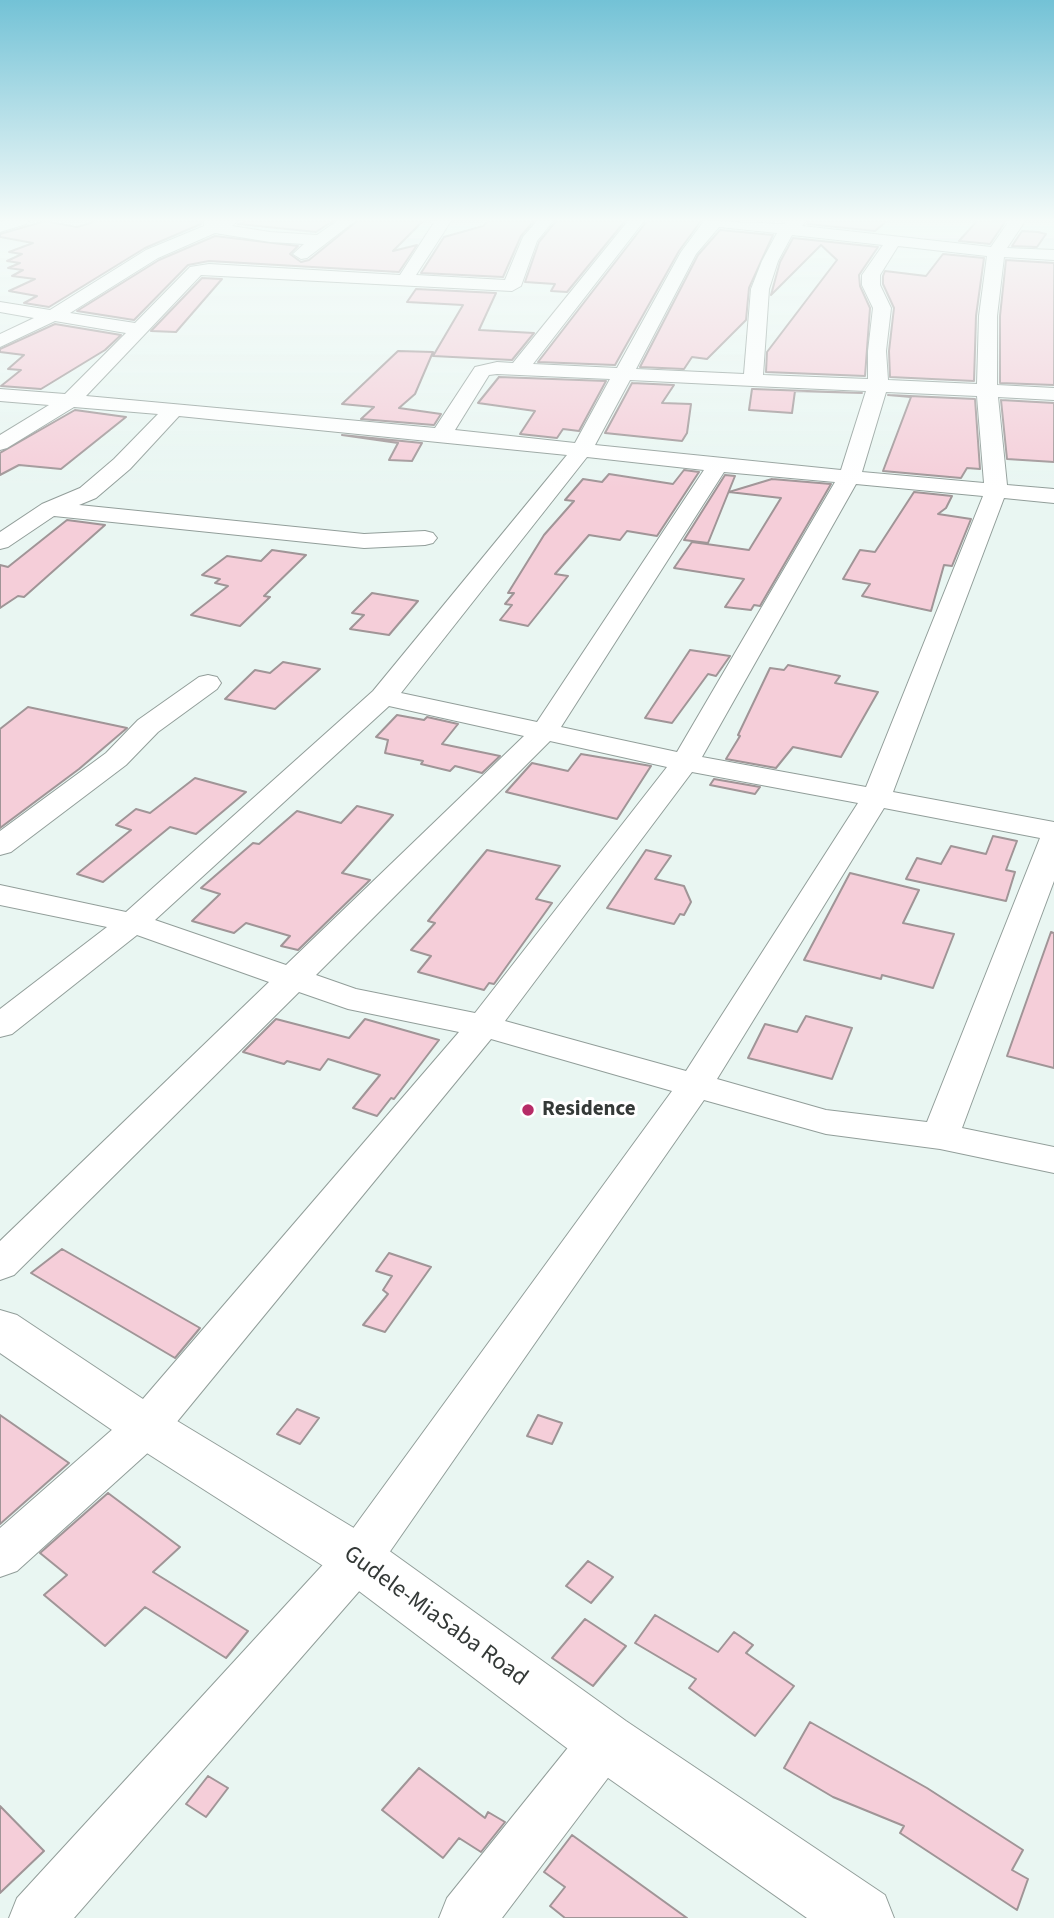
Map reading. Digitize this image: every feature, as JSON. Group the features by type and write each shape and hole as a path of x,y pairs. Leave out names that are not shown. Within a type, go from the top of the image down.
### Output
{"street":[{"path":"18,311 137,330"},
{"path":"0,341 61,311"},
{"path":"0,444 70,401 157,311"},
{"path":"520,367 565,311"},
{"path":"0,1026 133,923 383,697 582,450 656,311"},
{"path":"753,380 758,311"},
{"path":"0,1557 146,1427 483,1026 685,762 849,475 878,386 877,351 883,311"},
{"path":"37,1918 358,1559 694,1087 876,798 996,491 987,391 989,311"},
{"path":"441,436 482,371 520,367 1054,394"},
{"path":"0,395 299,420 718,465 1054,496"},
{"path":"0,542 50,509 88,493 122,464 174,410"},
{"path":"0,1265 544,732 718,465"},
{"path":"50,509 364,541 425,538"},
{"path":"0,846 116,759 148,726 208,683"},
{"path":"383,697 685,762 1054,831"},
{"path":"940,1136 1054,840"},
{"path":"0,895 133,923 348,998 483,1026 826,1122 940,1136 1054,1160"},
{"name":"Gudele-MiaSaba Road","path":"0,1328 146,1427 358,1559 605,1741 862,1918"},
{"path":"467,1918 605,1741"}],"building":[{"path":"78,311 143,311 134,320"},
{"path":"171,311 195,311 176,332 151,331"},
{"path":"460,311 488,311 479,330 534,333 512,360 433,356"},
{"path":"578,311 646,311 615,365 538,362"},
{"path":"669,311 747,311 746,320 707,359 692,357 684,369 640,367"},
{"path":"799,311 870,311 865,376 766,372 767,352"},
{"path":"894,311 977,311 974,381 890,377 889,351"},
{"path":"1001,311 1054,311 1054,385 1000,383"},
{"path":"55,324 121,335 105,350 41,389 1,386 21,370 8,369 24,355 0,352 0,349"},
{"path":"398,351 433,352 415,394 399,408 441,414 434,425 361,419 374,407 342,404"},
{"path":"499,377 606,381 579,431 563,429 557,438 520,434 535,411 478,403"},
{"path":"632,383 674,385 662,403 691,404 687,433 682,441 605,433"},
{"path":"752,389 862,393 795,391 792,413 749,410"},
{"path":"888,395 975,399 980,469 967,468 961,478 883,471 911,397"},
{"path":"1001,400 1054,403 1054,462 1007,459"},
{"path":"75,410 126,417 61,469 19,465 0,475 0,453"},
{"path":"342,435 422,443 412,461 389,460 398,443"},
{"path":"684,470 699,472 657,536 627,531 620,540 589,535 555,574 568,576 528,626 500,620 512,605 505,604 514,593 508,593 544,535 574,501 565,500 583,479 602,482 609,474 673,484"},
{"path":"725,475 735,476 708,543 684,540"},
{"path":"772,479 831,484 760,606 754,605 751,610 725,607 744,579 674,568 692,542 749,550 781,498 729,492"},
{"path":"914,492 952,496 946,508 938,514 971,519 952,566 944,565 931,611 862,596 870,584 843,579 860,550 875,552"},
{"path":"67,520 105,525 24,597 18,596 0,608 0,565 8,567"},
{"path":"272,550 306,555 264,596 270,597 240,626 191,615 228,586 215,583 220,579 202,575 227,556 261,561"},
{"path":"372,593 418,601 389,635 350,629 364,615 352,613"},
{"path":"690,650 730,656 716,676 708,674 672,723 645,718"},
{"path":"283,662 320,669 275,709 225,699 255,670 270,673"},
{"path":"788,665 840,676 835,683 878,692 841,757 793,747 776,768 726,759 740,736 738,735 770,668 784,670"},
{"path":"28,707 127,728 79,769 0,828 0,729"},
{"path":"397,715 424,720 427,717 458,724 442,744 500,756 482,773 455,766 450,771 421,764 423,761 385,753 388,740 376,737"},
{"path":"581,754 651,766 617,819 506,792 532,763 568,771"},
{"path":"195,778 246,792 196,834 170,827 103,882 77,874 131,830 116,825 136,809 150,813"},
{"path":"714,779 760,787 755,794 710,785"},
{"path":"357,806 393,815 342,873 370,880 298,950 281,946 290,936 246,923 234,933 192,921 220,894 201,888 253,843 259,844 297,811 341,823"},
{"path":"993,836 1017,841 1006,870 1015,872 1006,901 906,879 917,858 941,864 951,846 986,854"},
{"path":"487,850 560,866 536,899 552,903 494,984 489,983 484,990 418,972 431,956 411,950 435,923 428,921"},
{"path":"646,850 671,856 655,879 684,886 691,902 684,915 680,914 674,924 607,908"},
{"path":"850,873 919,890 903,923 954,934 933,988 882,975 881,979 804,960"},
{"path":"1051,932 1054,933 1054,1068 1007,1056"},
{"path":"806,1016 852,1028 832,1079 748,1058 765,1024 797,1032"},
{"path":"276,1019 349,1038 365,1019 439,1040 394,1099 391,1098 377,1116 353,1108 380,1075 328,1059 320,1070 287,1061 284,1064 243,1052"},
{"path":"62,1249 200,1328 175,1358 31,1273"},
{"path":"389,1253 431,1267 385,1332 363,1325 388,1294 383,1290 392,1276 376,1271"},
{"path":"297,1409 319,1418 300,1444 277,1434"},
{"path":"0,1415 69,1463 0,1524"},
{"path":"538,1415 562,1423 552,1444 527,1436"},
{"path":"108,1493 180,1547 153,1572 248,1631 226,1658 145,1607 105,1646 44,1595 67,1575 40,1553"},
{"path":"588,1561 613,1577 591,1603 566,1586"},
{"path":"655,1615 718,1652 734,1632 753,1645 746,1653 794,1686 755,1736 689,1688 696,1679 635,1643"},
{"path":"585,1619 626,1646 593,1686 552,1658"},
{"path":"810,1722 927,1788 1023,1850 1012,1870 1028,1879 1017,1910 900,1833 904,1826 833,1797 784,1768"},
{"path":"419,1768 485,1818 488,1812 505,1822 481,1852 459,1838 443,1858 382,1810"},
{"path":"208,1776 228,1788 206,1817 186,1804"},
{"path":"0,1806 44,1851 0,1893"},
{"path":"572,1835 687,1918 565,1918 550,1906 565,1887 544,1872"}],"place":[{"name":"Residence","path":"528,1110"}]}
